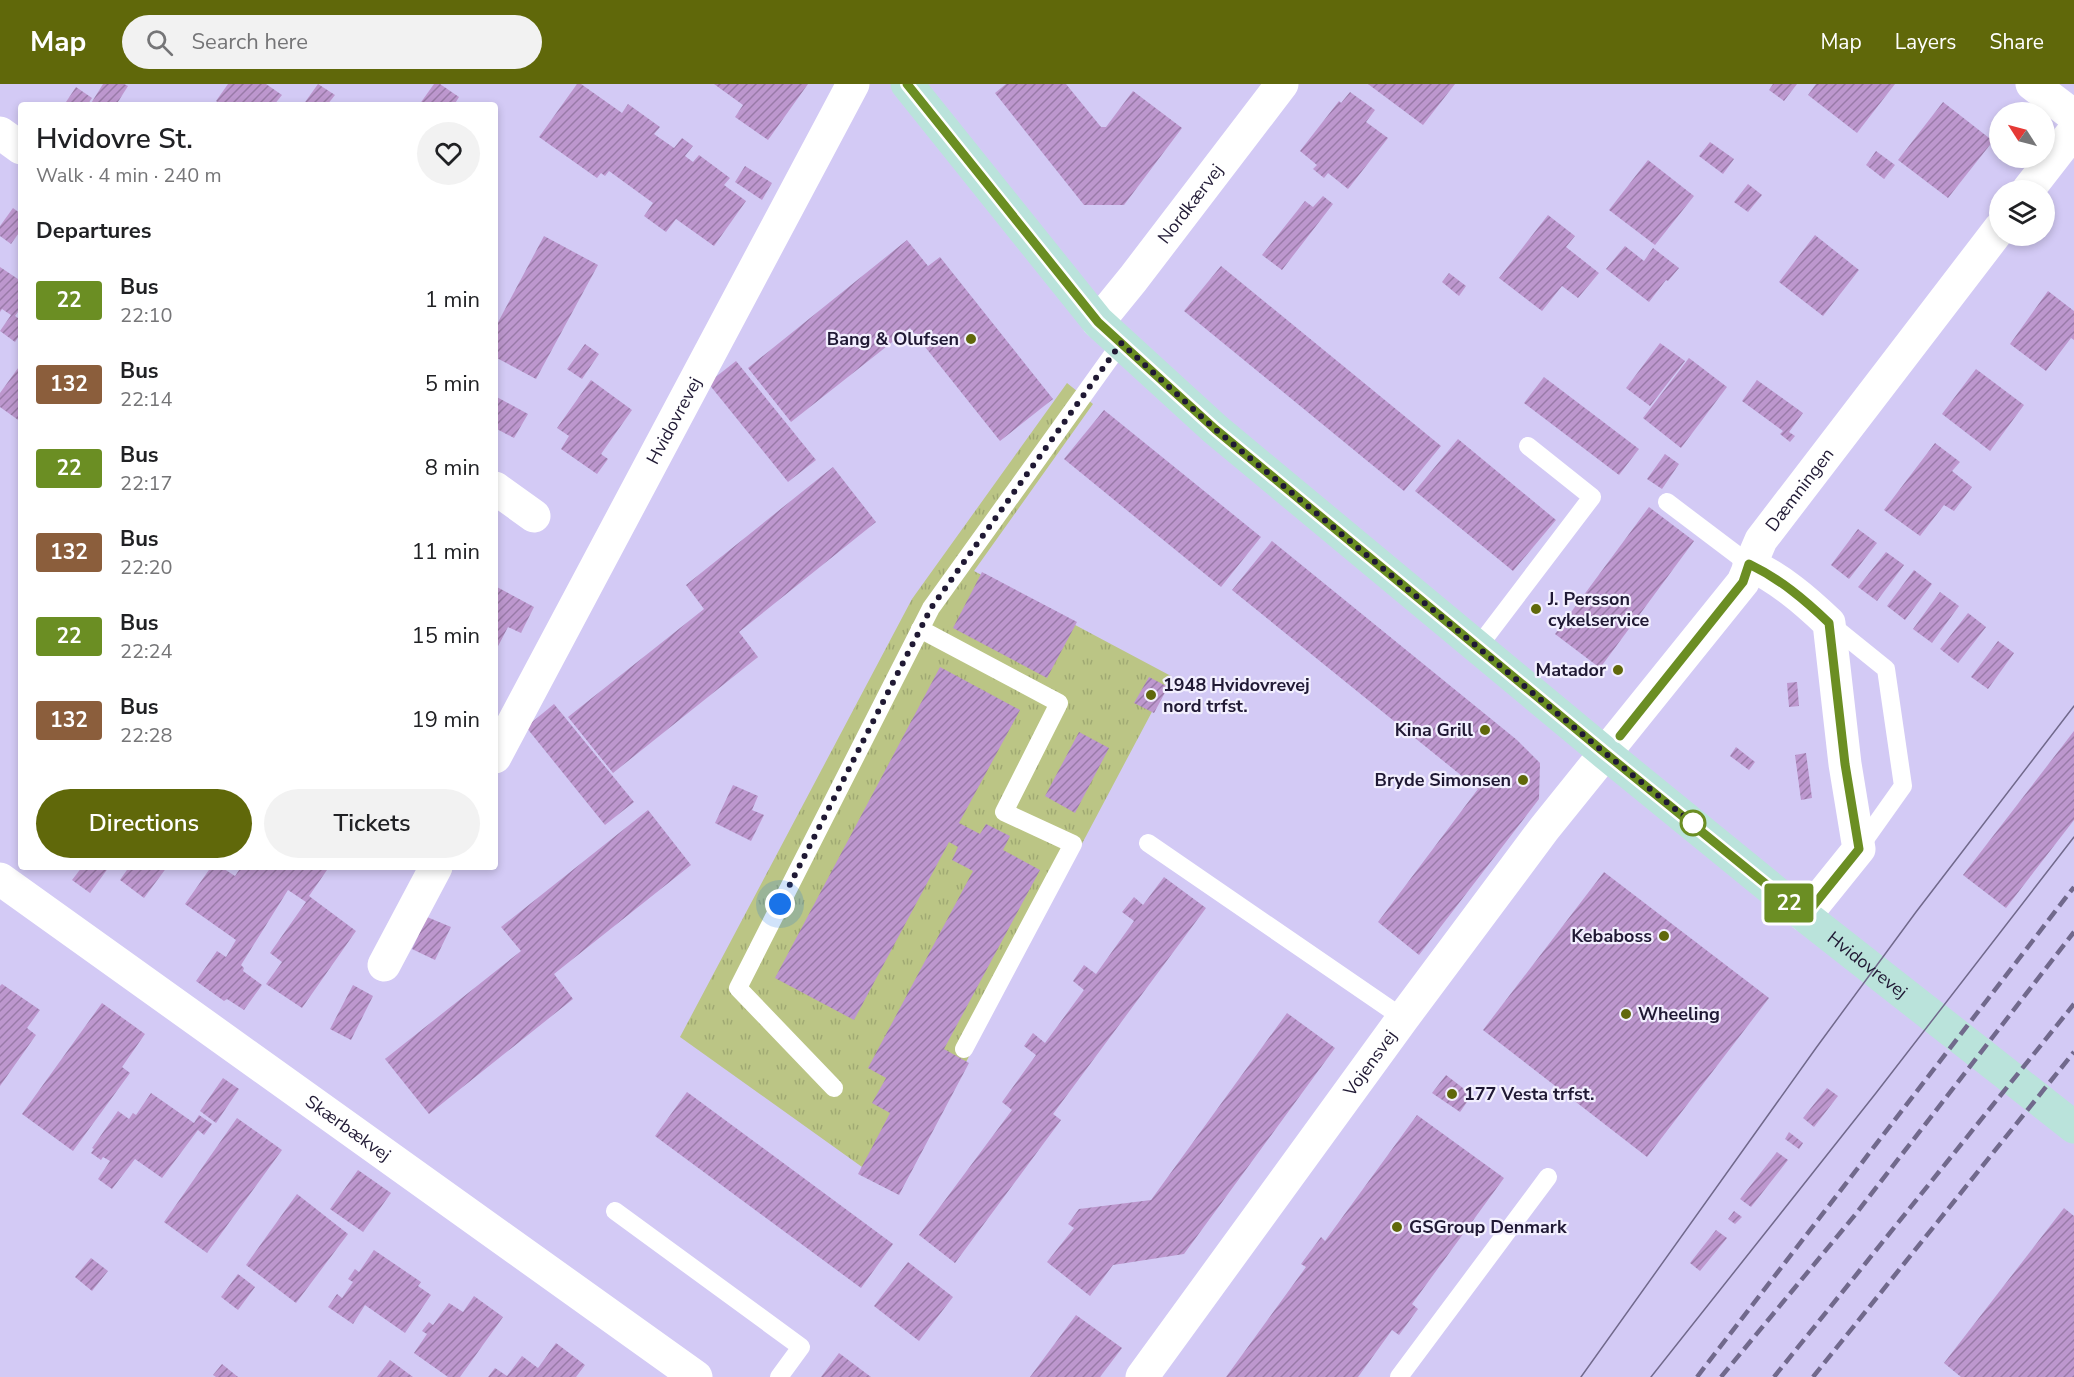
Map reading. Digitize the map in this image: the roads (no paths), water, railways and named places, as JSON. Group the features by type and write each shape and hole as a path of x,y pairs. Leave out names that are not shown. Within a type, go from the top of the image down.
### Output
{"street":[{"name":"Hvidovrevej","path":"498,751 853,84"},
{"name":"Hvidovrevej","path":"907,84 1110,332 1215,429 1805,916 2074,1127"},
{"name":"Nordkærvej","path":"1110,332 1133,279 1282,84"},
{"path":"2032,84 2074,116"},
{"path":"2036,180 2074,130"},
{"path":"0,133 18,146"},
{"name":"Dæmningen","path":"1605,753 1743,582 1761,540 1989,242"},
{"path":"498,490 534,516"},
{"path":"1749,564 1773,576 1808,603 1829,623 1845,764 1859,849 1805,916"},
{"name":"Vojensvej","path":"1142,1377 1403,1018 1564,803 1605,753"},
{"path":"384,965 434,870"},
{"name":"Skærbækvej","path":"0,879 696,1377"}],"lane":[{"path":"834,1088 738,988 931,608 1110,332"},
{"path":"1478,646 1592,497 1528,446"},
{"path":"1667,502 1749,564"},
{"path":"1829,623 1886,669 1903,786 1859,849"},
{"path":"920,629 1059,703 1004,812 1073,844 964,1049"},
{"path":"1148,843 1403,1018"},
{"path":"1399,1377 1548,1177"},
{"path":"615,1211 801,1347 779,1377"}],"tram line":[{"path":"1581,1377 1816,1048 1916,912 2074,706"},
{"path":"1651,1377 1876,1093 2074,837"}],"railway":[{"path":"1697,1377 2074,887"},
{"path":"1721,1377 1855,1215 2074,932"},
{"path":"1774,1377 2074,1004"},
{"path":"1813,1377 2074,1052"}],"place":[{"name":"Bang & Olufsen","path":"971,339"},
{"name":"J. Persson cykelservice","path":"1536,609"},
{"name":"Matador","path":"1618,670"},
{"name":"1948 Hvidovrevej nord trfst.","path":"1151,695"},
{"name":"Kina Grill","path":"1485,730"},
{"name":"Bryde Simonsen","path":"1523,780"},
{"name":"Kebaboss","path":"1664,936"},
{"name":"Wheeling","path":"1626,1014"},
{"name":"177 Vesta trfst.","path":"1452,1094"},
{"name":"GSGroup Denmark","path":"1397,1227"}]}
